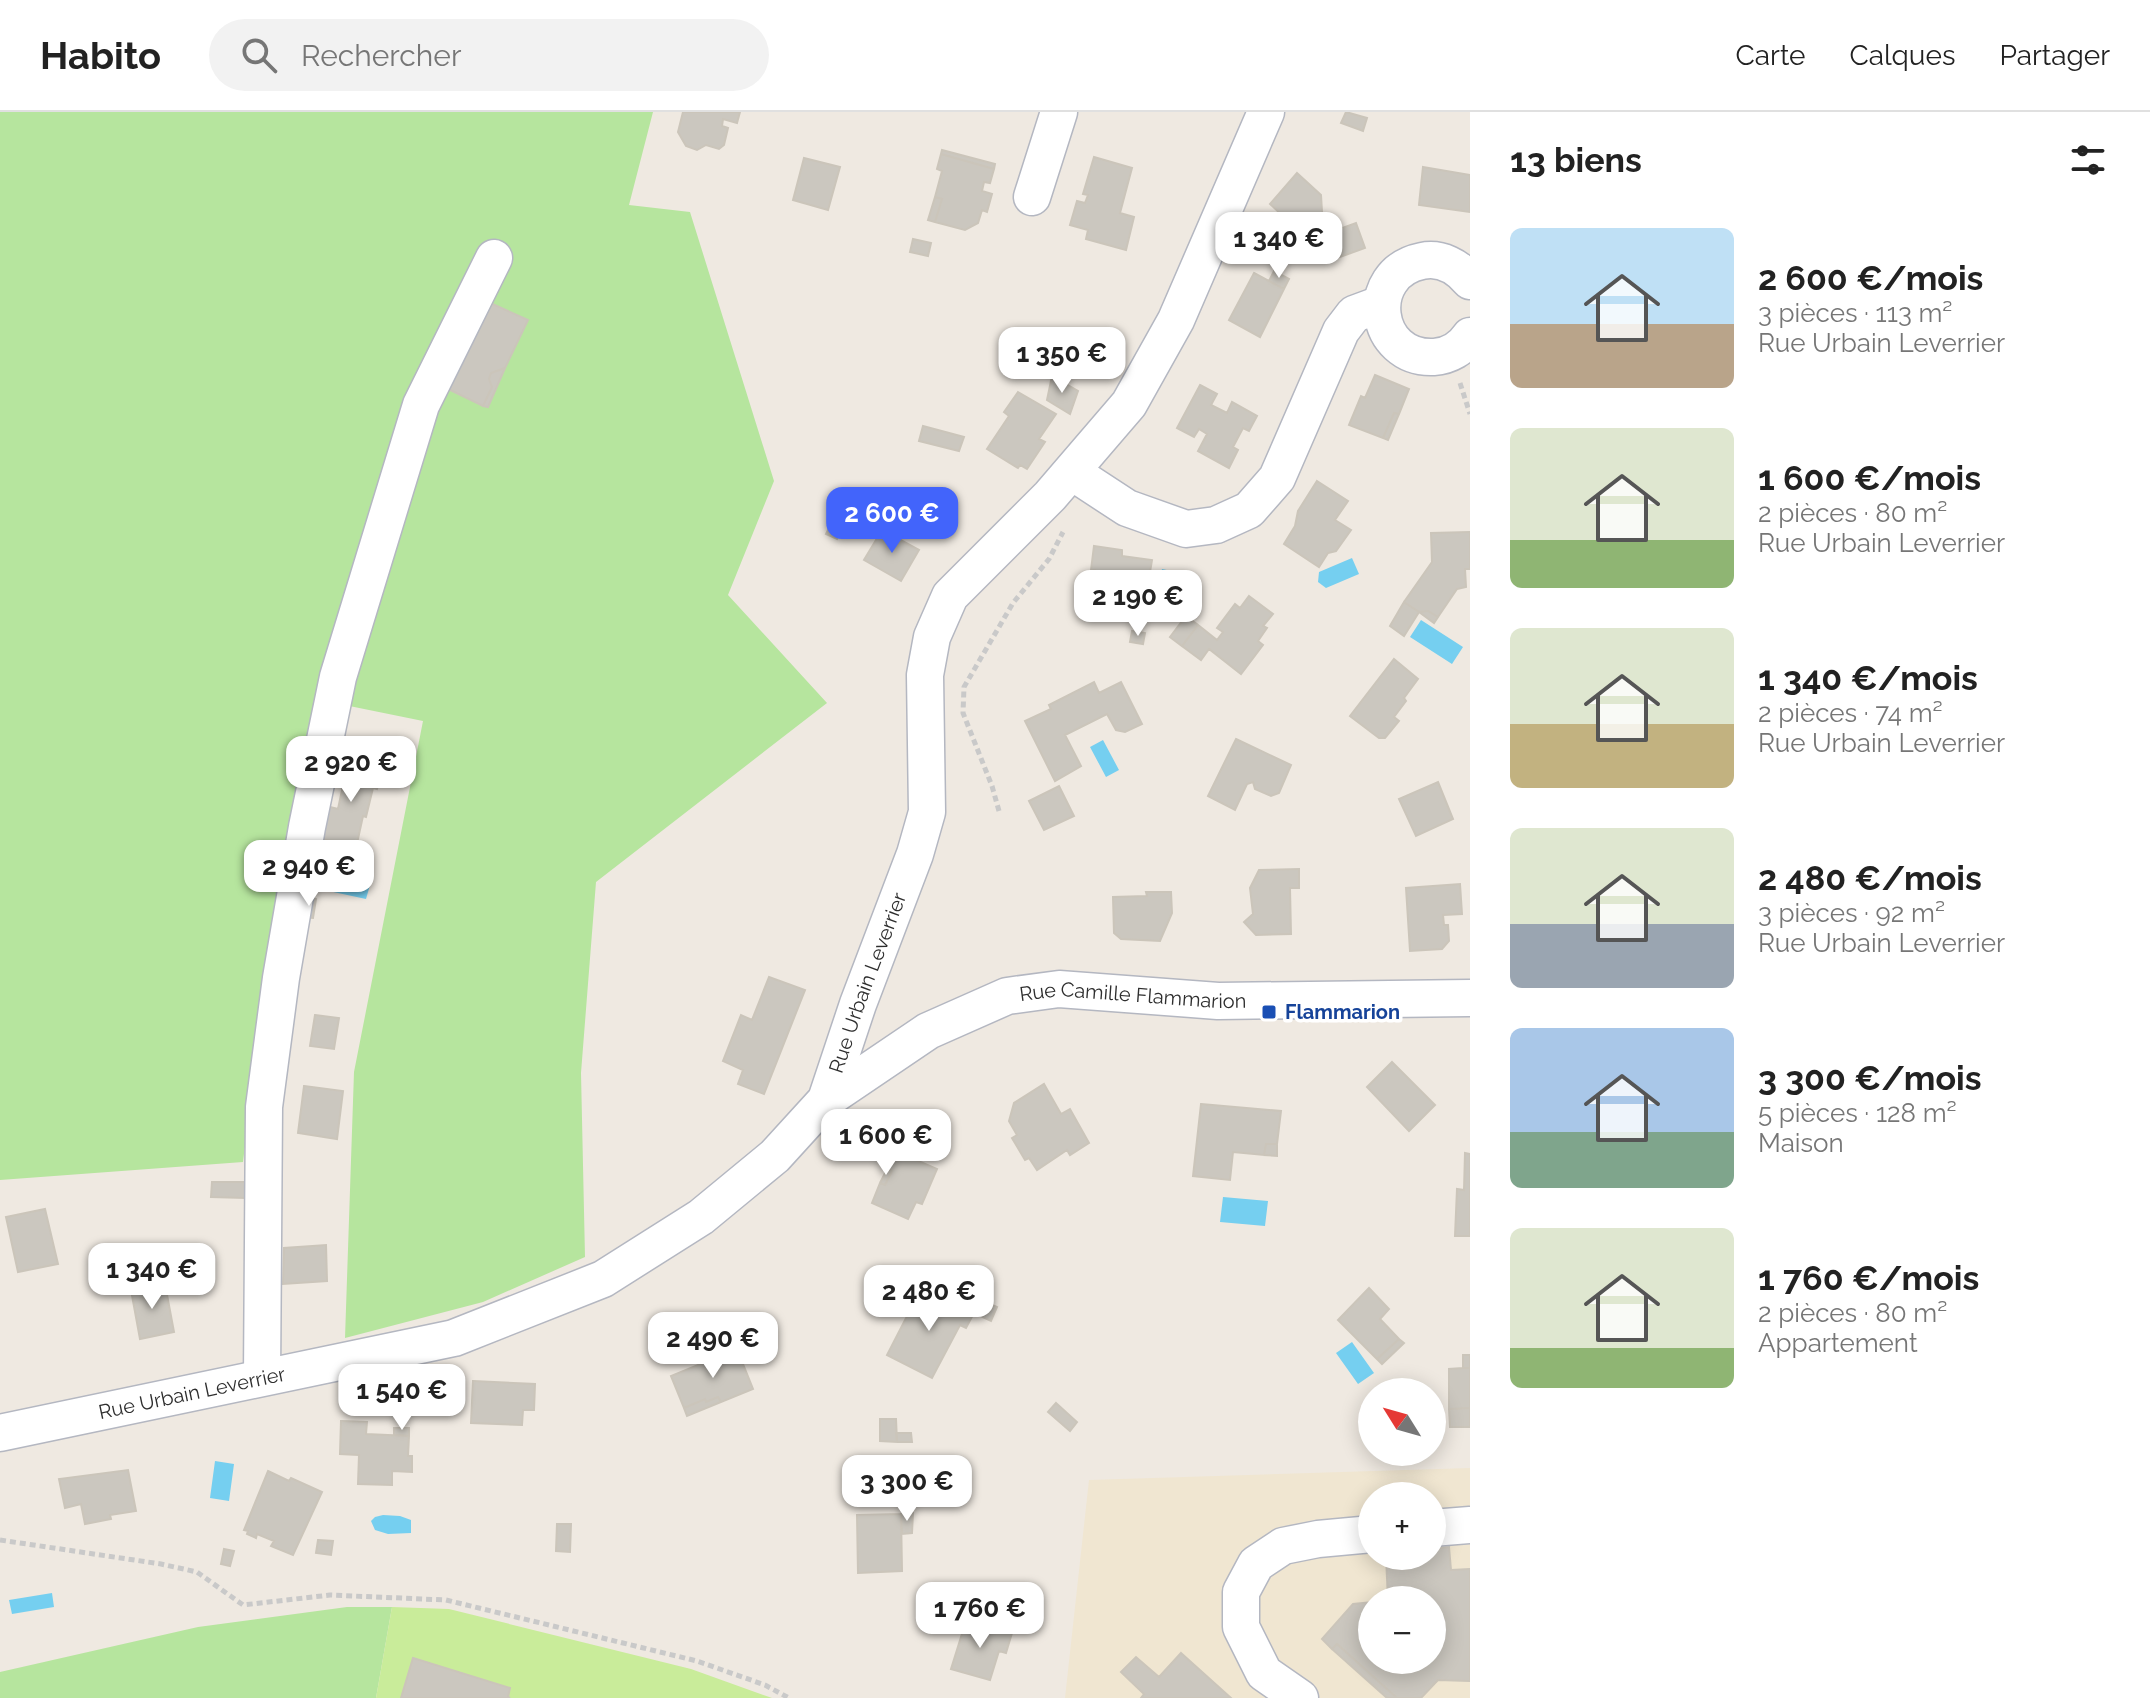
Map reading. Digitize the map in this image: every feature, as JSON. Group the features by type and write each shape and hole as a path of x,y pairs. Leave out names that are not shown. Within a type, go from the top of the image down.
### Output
{"street":[{"name":"Rue Urbain Leverrier","path":"0,1433 454,1338 603,1279 701,1217 775,1156 826,1100 858,1004 915,854 927,812 925,675 932,637 950,596 1061,484 1129,404 1176,320 1266,112"},
{"path":"1032,197 1051,114"},
{"path":"262,1377 264,1107 281,978 307,827 338,677 421,405 494,258"},
{"path":"1470,281 1456,267 1441,261 1425,260 1395,274 1381,304 1388,334 1411,354 1441,356 1455,351 1470,336"},
{"path":"1061,484 1186,529 1216,525 1249,510 1277,478 1341,331 1354,314 1381,304"},
{"name":"Rue Camille Flammarion","path":"826,1100 928,1031 1007,996 1059,989 1218,1001 1470,998"},
{"path":"1446,1527 1470,1525"},
{"path":"1300,1698 1264,1673 1241,1627 1241,1592 1256,1564 1283,1546 1358,1535"}],"path":[{"path":"999,811 963,713 964,687 1013,603 1049,559 1066,524 1061,484"},
{"path":"0,1540 197,1572 243,1605 330,1595 446,1600 697,1661 765,1685 789,1698"}],"shaded area":[{"path":"1470,1468 1470,1698 1065,1698 1089,1480"}],"green space":[{"path":"0,112 653,112 629,205 690,212 774,481 728,595 827,703 596,882 581,1073 585,1257 483,1302 345,1338 354,1072 423,721 315,699 271,934 243,1162 0,1180"},
{"path":"347,1607 392,1607 376,1698 0,1698 0,1672 198,1627"},
{"path":"392,1607 449,1609 691,1669 772,1698 376,1698"}],"water":[{"path":"1352,558 1359,574 1326,588 1318,582 1319,572"},
{"path":"1162,569 1181,573 1175,610 1156,607"},
{"path":"1421,620 1463,647 1452,664 1410,637"},
{"path":"1103,740 1119,770 1106,777 1090,747"},
{"path":"327,875 370,885 366,899 324,890"},
{"path":"1223,1197 1268,1201 1265,1226 1220,1222"},
{"path":"1352,1342 1374,1373 1367,1378 1358,1378 1358,1384 1336,1353"},
{"path":"215,1461 234,1464 229,1501 210,1498"},
{"path":"383,1515 411,1520 411,1533 388,1534 375,1530 371,1521"},
{"path":"52,1593 54,1607 12,1614 9,1600"}],"building":[{"path":"683,112 740,112 737,123 723,119 722,126 728,128 724,145 719,149 706,145 697,150 686,146 678,132"},
{"path":"1346,112 1367,118 1363,131 1341,123"},
{"path":"942,150 995,164 994,169 941,154"},
{"path":"941,154 994,169 990,183 984,182 982,191 992,194 987,212 982,210 978,223 965,230 935,222 942,199 935,197 942,171 937,169"},
{"path":"1094,157 1132,168 1120,213 1134,217 1126,250 1086,239 1088,230 1070,225 1077,201 1085,203 1088,195 1083,194"},
{"path":"804,158 840,167 828,210 793,200"},
{"path":"1423,167 1470,175 1470,212 1419,205"},
{"path":"1297,173 1321,195 1322,212 1309,226 1300,228 1300,218 1293,219 1287,213 1284,217 1270,204"},
{"path":"935,197 942,199 935,222 928,220"},
{"path":"1356,223 1365,248 1340,257 1331,232"},
{"path":"913,239 931,243 928,256 910,252"},
{"path":"1274,271 1289,279 1284,289 1269,281"},
{"path":"1254,273 1284,289 1260,337 1229,320"},
{"path":"488,302 528,320 505,368 491,373 489,379 492,387 483,406 444,387"},
{"path":"505,368 488,407 483,406 492,387 489,379 491,373"},
{"path":"1375,375 1409,389 1399,414 1394,413 1383,438 1349,425 1361,396 1365,398"},
{"path":"1052,376 1078,391 1070,414 1047,400"},
{"path":"1200,385 1217,394 1211,405 1227,413 1232,402 1257,416 1249,431 1243,428 1233,447 1238,450 1229,468 1198,451 1207,434 1199,429 1194,437 1177,428"},
{"path":"1018,392 1056,414 1039,439 1045,442 1027,469 1020,465 1018,468 987,449 1009,416 1004,412"},
{"path":"1394,413 1399,414 1388,440 1383,438"},
{"path":"923,426 964,437 959,451 919,441"},
{"path":"1317,481 1348,501 1335,520 1351,530 1319,567 1284,544 1295,526 1298,511"},
{"path":"837,512 847,517 837,539 826,534"},
{"path":"882,530 919,550 901,581 864,560"},
{"path":"1470,532 1470,569 1465,569 1466,587 1457,589 1438,617 1428,611 1419,612 1404,602 1432,562 1431,533"},
{"path":"1094,546 1122,550 1122,556 1152,560 1149,578 1141,577 1133,621 1079,613 1083,589 1092,590"},
{"path":"1249,596 1273,614 1263,626 1267,628 1258,641 1263,645 1241,674 1209,649 1201,660 1182,646 1198,625 1217,640 1223,632 1217,628 1235,604 1240,608"},
{"path":"1404,602 1419,612 1404,636 1390,626"},
{"path":"1428,611 1438,617 1434,623 1419,612"},
{"path":"1186,616 1198,625 1182,646 1170,637"},
{"path":"1132,631 1145,633 1143,644 1130,642"},
{"path":"1394,659 1418,679 1394,717 1399,721 1385,738 1379,738 1350,716"},
{"path":"1094,682 1099,693 1121,682 1142,724 1125,732 1116,730 1107,714 1065,735 1081,766 1055,781 1025,721"},
{"path":"1236,739 1291,765 1279,793 1271,796 1255,789 1253,782 1247,784 1235,810 1208,796"},
{"path":"349,757 383,766 377,789 373,788 366,817 363,816 356,848 319,838 326,806 338,809"},
{"path":"1438,782 1453,819 1416,836 1399,799"},
{"path":"1059,786 1074,816 1044,830 1029,801"},
{"path":"1299,869 1299,888 1290,888 1291,934 1256,935 1244,922 1253,914 1250,888 1259,870"},
{"path":"1460,884 1462,914 1443,915 1444,925 1448,925 1449,941 1442,949 1410,951 1406,888"},
{"path":"1146,892 1171,892 1172,913 1160,941 1121,939 1114,933 1113,897 1147,896"},
{"path":"305,897 316,899 313,918 301,917"},
{"path":"769,977 805,990 764,1094 738,1084 743,1070 723,1061 741,1015 752,1020"},
{"path":"315,1015 339,1018 334,1049 310,1046"},
{"path":"1392,1062 1435,1105 1409,1131 1367,1087"},
{"path":"1044,1084 1061,1114 1070,1109 1089,1143 1070,1155 1067,1150 1037,1170 1029,1158 1025,1160 1012,1138 1017,1135 1009,1121 1014,1103"},
{"path":"304,1086 343,1091 337,1139 298,1133"},
{"path":"1201,1104 1281,1111 1277,1144 1266,1144 1264,1155 1233,1152 1230,1180 1193,1176"},
{"path":"1266,1144 1277,1144 1277,1156 1264,1155"},
{"path":"895,1151 937,1169 922,1204 916,1202 908,1219 872,1203 880,1183 885,1185 892,1171 887,1169"},
{"path":"1465,1153 1470,1154 1470,1236 1455,1236 1457,1189 1464,1190"},
{"path":"887,1169 892,1171 885,1185 880,1183"},
{"path":"212,1182 246,1182 245,1198 211,1197"},
{"path":"45,1209 58,1264 18,1272 6,1217"},
{"path":"326,1245 327,1281 283,1284 284,1248"},
{"path":"165,1284 174,1332 140,1339 131,1290"},
{"path":"1369,1288 1389,1309 1380,1319 1399,1339 1377,1359 1338,1320"},
{"path":"931,1290 974,1313 966,1328 960,1325 932,1378 887,1355 906,1318 919,1305 922,1306"},
{"path":"983,1301 997,1307 991,1321 976,1314"},
{"path":"1399,1339 1404,1343 1382,1364 1377,1359"},
{"path":"737,1349 753,1389 721,1402 718,1397 706,1402 705,1399 684,1408 671,1376"},
{"path":"1463,1355 1470,1355 1470,1368 1463,1368"},
{"path":"1470,1368 1470,1408 1449,1409 1449,1369"},
{"path":"473,1381 535,1384 534,1410 523,1410 522,1425 471,1423"},
{"path":"718,1397 721,1402 687,1416 684,1408"},
{"path":"1056,1403 1077,1422 1070,1431 1048,1412"},
{"path":"1470,1408 1470,1427 1450,1427 1449,1409"},
{"path":"880,1419 896,1419 897,1442 880,1441"},
{"path":"341,1421 367,1422 366,1434 409,1436 408,1456 412,1456 412,1472 392,1471 392,1485 358,1484 359,1455 340,1454"},
{"path":"394,1428 409,1428 409,1436 394,1435"},
{"path":"896,1433 911,1433 912,1442 897,1442"},
{"path":"128,1470 136,1511 110,1515 111,1519 85,1524 81,1504 65,1508 59,1479"},
{"path":"268,1471 322,1492 293,1555 271,1546 274,1541 257,1534 256,1538 244,1530"},
{"path":"913,1513 912,1533 902,1534 901,1514"},
{"path":"901,1514 902,1571 858,1573 857,1515"},
{"path":"557,1524 571,1524 570,1552 556,1551"},
{"path":"318,1540 333,1541 331,1555 316,1553"},
{"path":"1446,1547 1449,1547 1451,1570 1470,1569 1470,1681 1438,1680 1421,1698 1397,1698 1370,1674 1446,1674 1446,1586 1387,1586 1387,1570 1446,1570"},
{"path":"224,1549 234,1551 230,1566 221,1564"},
{"path":"1358,1603 1358,1663 1337,1644 1332,1649 1322,1639 1353,1604"},
{"path":"966,1621 1012,1633 1006,1653 999,1651 990,1680 951,1669"},
{"path":"1337,1644 1358,1663 1358,1672 1332,1649"},
{"path":"1181,1653 1231,1698 1141,1698 1144,1694 1121,1672 1136,1657 1159,1677"},
{"path":"413,1658 510,1688 510,1698 401,1698"},
{"path":"1360,1674 1370,1674 1397,1698 1387,1698"}],"place":[{"name":"Flammarion","path":"1269,1012"}]}
